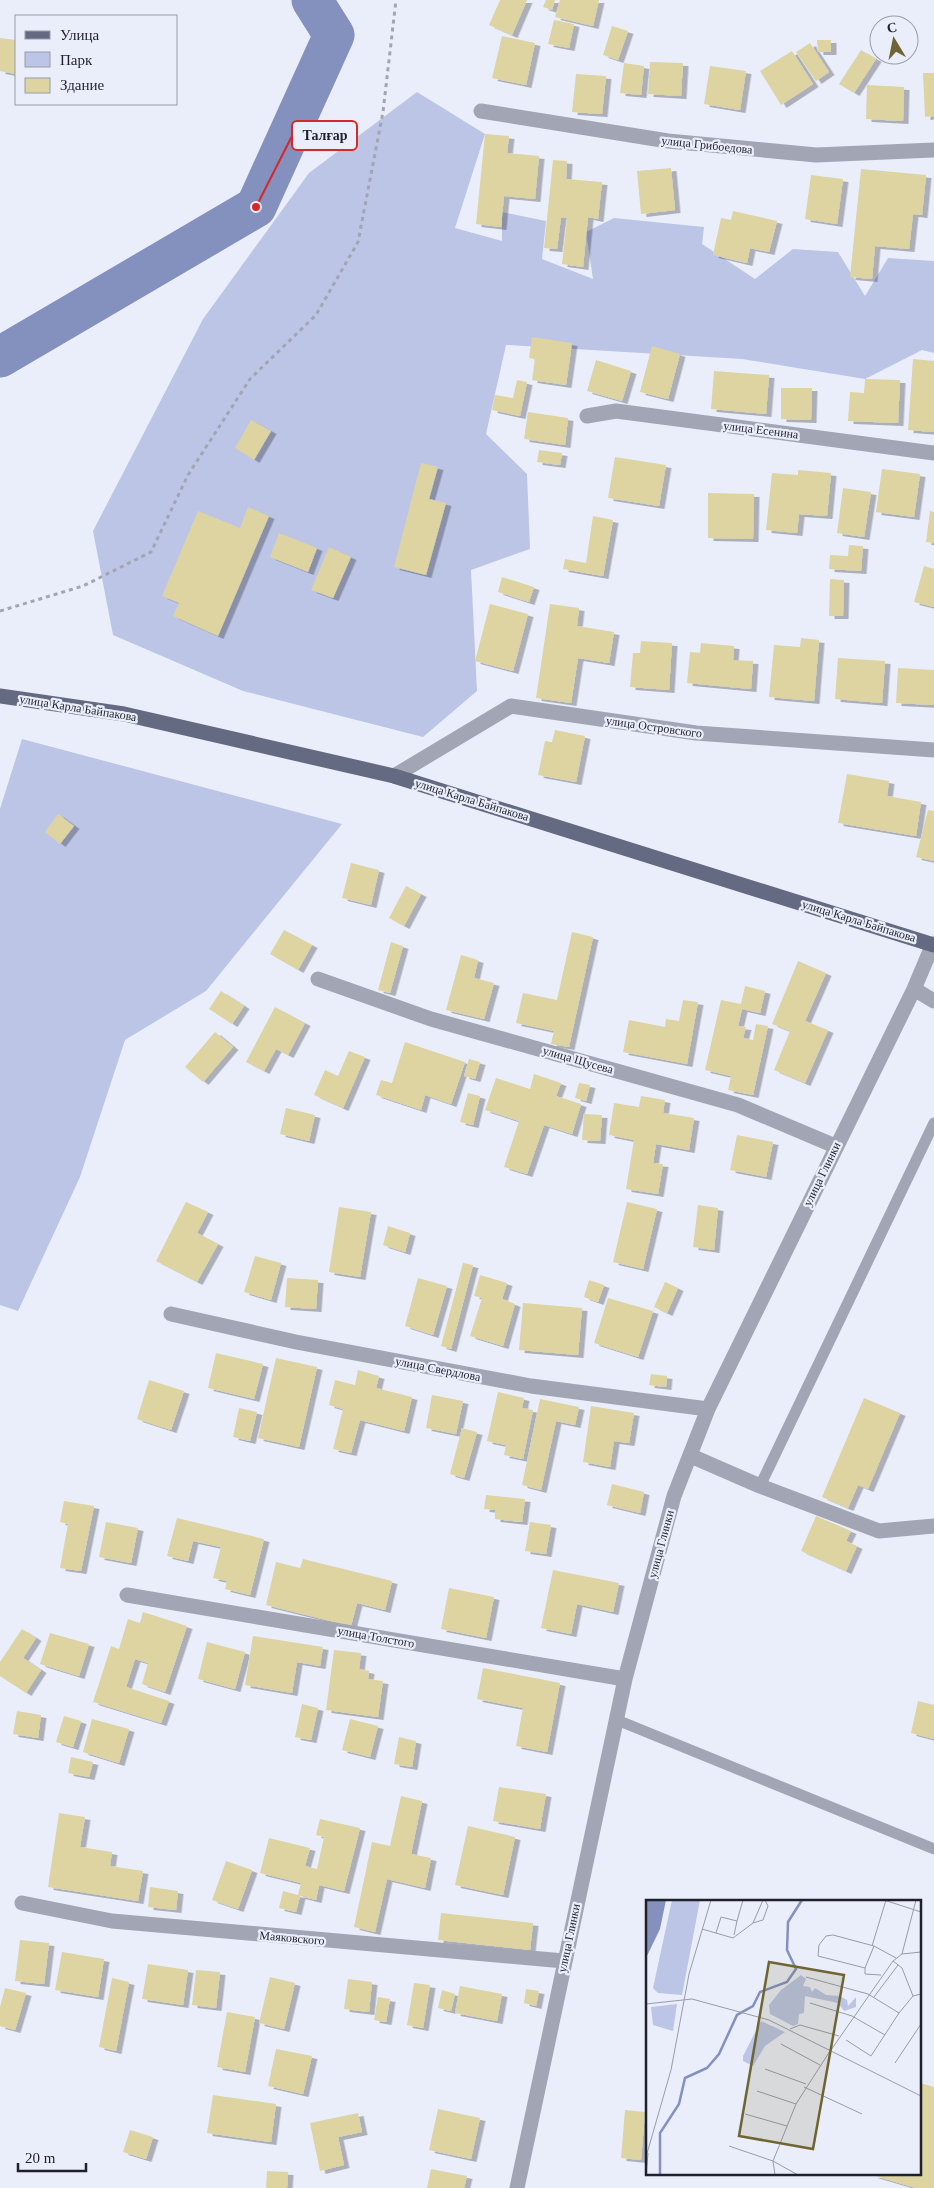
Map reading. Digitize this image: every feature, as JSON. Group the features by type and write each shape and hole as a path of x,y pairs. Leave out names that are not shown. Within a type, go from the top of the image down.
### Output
{"main road":[{"name":"улица Карла Байпакова","path":"0,696 124,714 394,776 933,944"}],"street":[{"name":"улица Грибоедова","path":"481,111 668,141 816,156 934,150"},
{"name":"улица Есенина","path":"588,416 616,411 934,453"},
{"name":"улица Островского","path":"394,776 511,706 696,733 934,750"},
{"name":"улица Глинки","path":"517,2188 625,1679 674,1496 708,1409 835,1146 914,989 933,944"},
{"name":"улица Щусева","path":"318,979 431,1019 738,1106 835,1146"},
{"path":"914,989 934,1001"},
{"name":"улица Свердлова","path":"171,1314 296,1342 531,1386 708,1409"},
{"path":"691,1456 760,1486 879,1531 934,1526"},
{"name":"улица Толстого","path":"127,1595 625,1679"},
{"name":"Маяковского","path":"22,1903 112,1920 564,1961"}],"lane":[{"path":"760,1486 934,1124"},
{"path":"617,1720 934,1849"}],"path":[{"path":"0,611 84,586 151,552 188,474 250,380 316,315 358,242 383,112 396,0"}],"green space":[{"path":"417,92 485,134 455,228 502,241 502,212 546,221 542,259 593,279 586,232 614,218 704,227 702,244 755,279 793,249 838,252 865,296 888,258 934,261 934,353 922,350 865,379 742,359 506,345 486,434 527,474 530,549 471,570 477,691 423,737 243,691 113,635 93,531 203,319 309,173"},
{"path":"22,739 342,824 206,991 125,1040 80,1177 18,1311 0,1305 0,809"}],"building":[{"path":"500,0 527,0 512,35 489,25"},
{"path":"546,0 555,0 552,10 543,7"},
{"path":"560,0 599,0 593,26 555,17"},
{"path":"554,20 574,24 569,48 548,44"},
{"path":"612,26 628,31 618,60 603,55"},
{"path":"502,36 535,43 526,85 492,78"},
{"path":"0,38 15,40 15,74 0,71"},
{"path":"817,40 831,40 831,52 818,52"},
{"path":"810,43 829,72 816,81 796,52"},
{"path":"861,50 869,55 869,65 872,65 854,93 839,84"},
{"path":"792,51 813,84 781,105 760,71"},
{"path":"650,62 683,63 681,96 648,94"},
{"path":"624,63 644,66 641,95 620,93"},
{"path":"710,66 746,71 740,110 704,104"},
{"path":"923,73 934,73 934,116 925,117"},
{"path":"576,74 606,76 602,114 572,112"},
{"path":"867,85 904,87 903,121 866,119"},
{"path":"485,134 509,136 507,153 539,156 535,199 504,196 501,227 476,224"},
{"path":"553,160 567,161 566,179 602,182 598,219 588,217 583,267 562,264 567,218 561,217 557,249 544,248"},
{"path":"671,168 675,210 641,214 637,171"},
{"path":"861,169 926,175 922,215 913,214 909,249 875,246 872,279 850,277"},
{"path":"811,175 843,179 837,224 805,219"},
{"path":"733,211 777,221 769,252 750,248 747,263 713,255 721,218 731,220"},
{"path":"532,337 572,343 566,385 532,380 535,359 529,358"},
{"path":"652,346 680,354 668,399 640,392"},
{"path":"913,359 934,361 934,432 908,430"},
{"path":"596,360 631,371 622,401 587,391"},
{"path":"714,371 769,375 766,414 711,409"},
{"path":"865,379 900,380 898,423 848,421 850,392 864,393"},
{"path":"517,380 527,382 520,416 492,410 495,395 513,398"},
{"path":"781,388 812,388 811,420 781,419"},
{"path":"528,412 568,418 565,445 524,439"},
{"path":"251,420 271,431 254,460 235,448"},
{"path":"539,450 562,453 560,465 537,462"},
{"path":"615,457 666,465 659,506 608,498"},
{"path":"421,463 438,467 429,499 446,503 426,575 394,567"},
{"path":"882,469 920,474 914,517 876,512"},
{"path":"798,470 831,473 827,516 799,514 797,533 766,530 772,473 798,475"},
{"path":"843,488 871,492 864,537 837,533"},
{"path":"708,493 754,494 753,539 708,538"},
{"path":"248,507 269,516 218,636 173,616 179,603 162,596 198,511 240,528"},
{"path":"930,511 934,512 934,543 926,542"},
{"path":"593,516 613,520 603,576 563,569 565,559 586,563"},
{"path":"279,533 317,548 308,572 270,557"},
{"path":"849,545 863,546 861,571 829,569 830,555 848,556"},
{"path":"329,547 351,557 333,598 311,590"},
{"path":"924,566 934,569 934,607 914,602"},
{"path":"502,577 534,587 529,602 498,592"},
{"path":"830,579 844,580 843,616 829,616"},
{"path":"490,604 528,614 513,671 475,661"},
{"path":"550,604 579,608 577,626 614,632 609,663 578,658 571,703 536,698"},
{"path":"801,638 819,640 814,701 769,697 774,645 800,647"},
{"path":"641,641 672,643 669,690 630,687 633,653 640,653"},
{"path":"701,643 734,646 733,660 753,661 751,689 687,683 690,652 700,653"},
{"path":"838,658 885,661 882,703 835,699"},
{"path":"898,668 934,670 934,705 896,703"},
{"path":"555,730 585,736 576,782 538,775 545,741 552,742"},
{"path":"847,774 889,781 887,796 921,802 916,836 838,823"},
{"path":"928,810 934,811 934,861 916,857"},
{"path":"58,814 74,826 60,844 45,832"},
{"path":"351,863 379,870 371,905 342,898"},
{"path":"406,886 421,894 404,926 389,918"},
{"path":"284,930 312,945 298,970 270,954"},
{"path":"572,932 593,937 569,1047 551,1044 554,1031 516,1023 523,993 557,1000"},
{"path":"391,942 403,946 390,993 378,990"},
{"path":"461,955 478,960 474,978 494,983 484,1019 446,1010"},
{"path":"798,961 826,973 805,1021 828,1030 805,1083 774,1070 790,1031 772,1024"},
{"path":"745,986 765,991 760,1013 742,1009 738,1026 746,1027 743,1038 753,1040 756,1024 768,1026 753,1095 728,1090 731,1076 705,1070 721,1000 741,1004"},
{"path":"221,991 244,1006 232,1024 209,1009"},
{"path":"683,1000 698,1002 687,1064 623,1052 629,1020 665,1027 666,1019 679,1021"},
{"path":"275,1007 305,1023 288,1055 276,1049 264,1071 246,1062"},
{"path":"215,1032 233,1047 203,1082 185,1067"},
{"path":"405,1042 465,1062 451,1104 425,1095 421,1110 376,1095 381,1080 392,1083"},
{"path":"349,1051 365,1057 343,1108 314,1095 325,1070 338,1076"},
{"path":"469,1059 480,1062 475,1079 464,1076"},
{"path":"534,1074 561,1083 556,1096 581,1104 572,1134 544,1125 527,1174 504,1167 519,1121 485,1110 496,1078 530,1089"},
{"path":"579,1083 590,1085 586,1101 575,1098"},
{"path":"468,1093 480,1096 473,1125 460,1122"},
{"path":"641,1096 665,1100 663,1113 694,1118 689,1150 656,1144 653,1163 663,1164 658,1194 626,1189 634,1140 609,1135 614,1103 639,1107"},
{"path":"286,1108 315,1115 309,1141 280,1134"},
{"path":"584,1114 602,1115 600,1141 582,1140"},
{"path":"737,1135 773,1142 766,1177 730,1170"},
{"path":"186,1202 208,1212 197,1233 218,1244 197,1282 156,1261"},
{"path":"627,1202 657,1209 643,1269 613,1262"},
{"path":"698,1205 718,1208 714,1250 693,1247"},
{"path":"339,1207 371,1212 360,1277 329,1272"},
{"path":"388,1226 410,1233 405,1252 383,1245"},
{"path":"255,1256 281,1263 271,1300 244,1292"},
{"path":"463,1263 473,1265 451,1349 441,1346"},
{"path":"480,1275 507,1283 502,1299 515,1304 503,1346 470,1336 482,1298 474,1296"},
{"path":"287,1278 318,1280 316,1309 285,1307"},
{"path":"418,1278 447,1286 433,1335 405,1326"},
{"path":"589,1280 604,1285 598,1302 584,1297"},
{"path":"665,1282 678,1288 667,1313 654,1307"},
{"path":"608,1298 653,1311 638,1357 594,1343"},
{"path":"523,1303 582,1308 578,1355 519,1350"},
{"path":"216,1353 263,1364 254,1399 208,1388"},
{"path":"276,1358 317,1367 299,1447 258,1438"},
{"path":"358,1370 379,1376 376,1388 412,1397 404,1431 360,1420 351,1453 333,1449 343,1409 329,1405 335,1380 355,1385"},
{"path":"651,1374 667,1376 666,1387 649,1385"},
{"path":"149,1380 184,1391 171,1430 137,1419"},
{"path":"498,1392 524,1398 522,1408 533,1410 523,1459 504,1455 506,1445 487,1441"},
{"path":"432,1395 463,1401 456,1434 426,1428"},
{"path":"864,1398 900,1413 868,1489 858,1485 848,1508 822,1497"},
{"path":"540,1399 579,1407 575,1425 556,1421 541,1490 522,1485"},
{"path":"591,1406 634,1413 629,1443 614,1441 610,1467 583,1462"},
{"path":"239,1408 257,1412 250,1441 233,1437"},
{"path":"462,1428 477,1432 464,1478 450,1474"},
{"path":"612,1484 644,1492 640,1513 607,1505"},
{"path":"486,1495 525,1499 522,1522 495,1519 495,1510 484,1509"},
{"path":"64,1501 94,1506 81,1571 60,1568 68,1524 60,1522"},
{"path":"816,1516 851,1531 846,1541 857,1546 846,1571 801,1551"},
{"path":"177,1518 264,1539 250,1595 225,1589 227,1581 213,1578 221,1547 193,1541 188,1561 167,1556"},
{"path":"106,1522 138,1528 131,1563 99,1557"},
{"path":"530,1522 551,1525 546,1554 525,1551"},
{"path":"303,1559 392,1581 385,1610 357,1603 351,1626 266,1605 276,1562 300,1568"},
{"path":"553,1570 619,1583 613,1612 577,1604 571,1634 541,1628"},
{"path":"449,1588 494,1597 486,1638 441,1629"},
{"path":"143,1612 187,1626 165,1692 142,1684 148,1663 135,1659 126,1687 169,1701 161,1723 93,1702 111,1646 119,1649 128,1619 140,1623"},
{"path":"22,1629 36,1638 23,1658 41,1670 26,1693 0,1676 0,1662"},
{"path":"50,1633 89,1644 79,1676 40,1664"},
{"path":"253,1636 323,1647 320,1666 297,1662 292,1693 245,1685"},
{"path":"207,1642 245,1652 235,1689 198,1679"},
{"path":"334,1650 361,1653 359,1669 369,1671 368,1679 383,1681 378,1717 326,1710"},
{"path":"483,1668 560,1683 547,1752 516,1746 523,1708 477,1699"},
{"path":"918,1701 934,1705 934,1739 911,1733"},
{"path":"302,1704 318,1708 311,1740 295,1737"},
{"path":"17,1711 41,1715 38,1738 13,1734"},
{"path":"64,1716 81,1721 73,1747 56,1742"},
{"path":"92,1719 129,1729 119,1763 83,1752"},
{"path":"350,1719 378,1726 370,1757 342,1750"},
{"path":"399,1737 416,1741 412,1767 394,1764"},
{"path":"71,1757 93,1762 89,1777 68,1773"},
{"path":"499,1787 546,1794 540,1829 493,1821"},
{"path":"401,1796 422,1801 411,1854 431,1858 425,1888 387,1879 375,1932 354,1927 372,1842 390,1846"},
{"path":"59,1813 85,1817 80,1847 112,1852 110,1866 143,1871 138,1901 48,1887"},
{"path":"320,1819 360,1828 344,1891 319,1885 316,1900 300,1896 296,1912 279,1908 283,1891 298,1895 301,1883 260,1873 269,1838 310,1848 305,1866 317,1869 324,1837 316,1835"},
{"path":"468,1826 515,1837 503,1895 455,1885"},
{"path":"226,1861 252,1870 238,1909 212,1900"},
{"path":"150,1887 178,1891 176,1910 148,1907"},
{"path":"441,1913 533,1923 530,1950 438,1940"},
{"path":"20,1940 49,1943 44,1984 15,1981"},
{"path":"62,1952 104,1959 98,1997 55,1990"},
{"path":"148,1964 188,1970 183,2005 142,1999"},
{"path":"196,1970 220,1972 216,2008 192,2005"},
{"path":"270,1977 295,1983 284,2029 259,2023"},
{"path":"112,1978 129,1982 116,2051 99,2047"},
{"path":"348,1979 372,1982 369,2012 344,2009"},
{"path":"414,1983 430,1985 423,2028 407,2025"},
{"path":"460,1986 502,1994 497,2021 455,2013"},
{"path":"5,1988 26,1993 15,2030 0,2026 0,2007"},
{"path":"526,1989 539,1991 536,2006 524,2003"},
{"path":"442,1990 455,1994 451,2011 438,2008"},
{"path":"378,1997 390,1999 386,2022 374,2020"},
{"path":"227,2012 255,2017 245,2072 217,2067"},
{"path":"276,2049 312,2056 303,2094 268,2086"},
{"path":"922,2084 934,2087 934,2188 916,2188 875,2176 922,2176"},
{"path":"213,2095 276,2104 271,2142 207,2133"},
{"path":"438,2109 480,2118 471,2159 429,2150"},
{"path":"625,2110 645,2112 641,2160 621,2158"},
{"path":"358,2113 362,2132 338,2137 344,2165 320,2171 310,2123"},
{"path":"130,2130 153,2137 146,2159 123,2152"},
{"path":"431,2169 467,2176 464,2188 427,2188"},
{"path":"267,2171 288,2172 287,2188 266,2188"}],"waterway":[{"path":"0,357 256,207 334,35 312,0"}],"place":[{"name":"Талғар","path":"256,207"}]}
